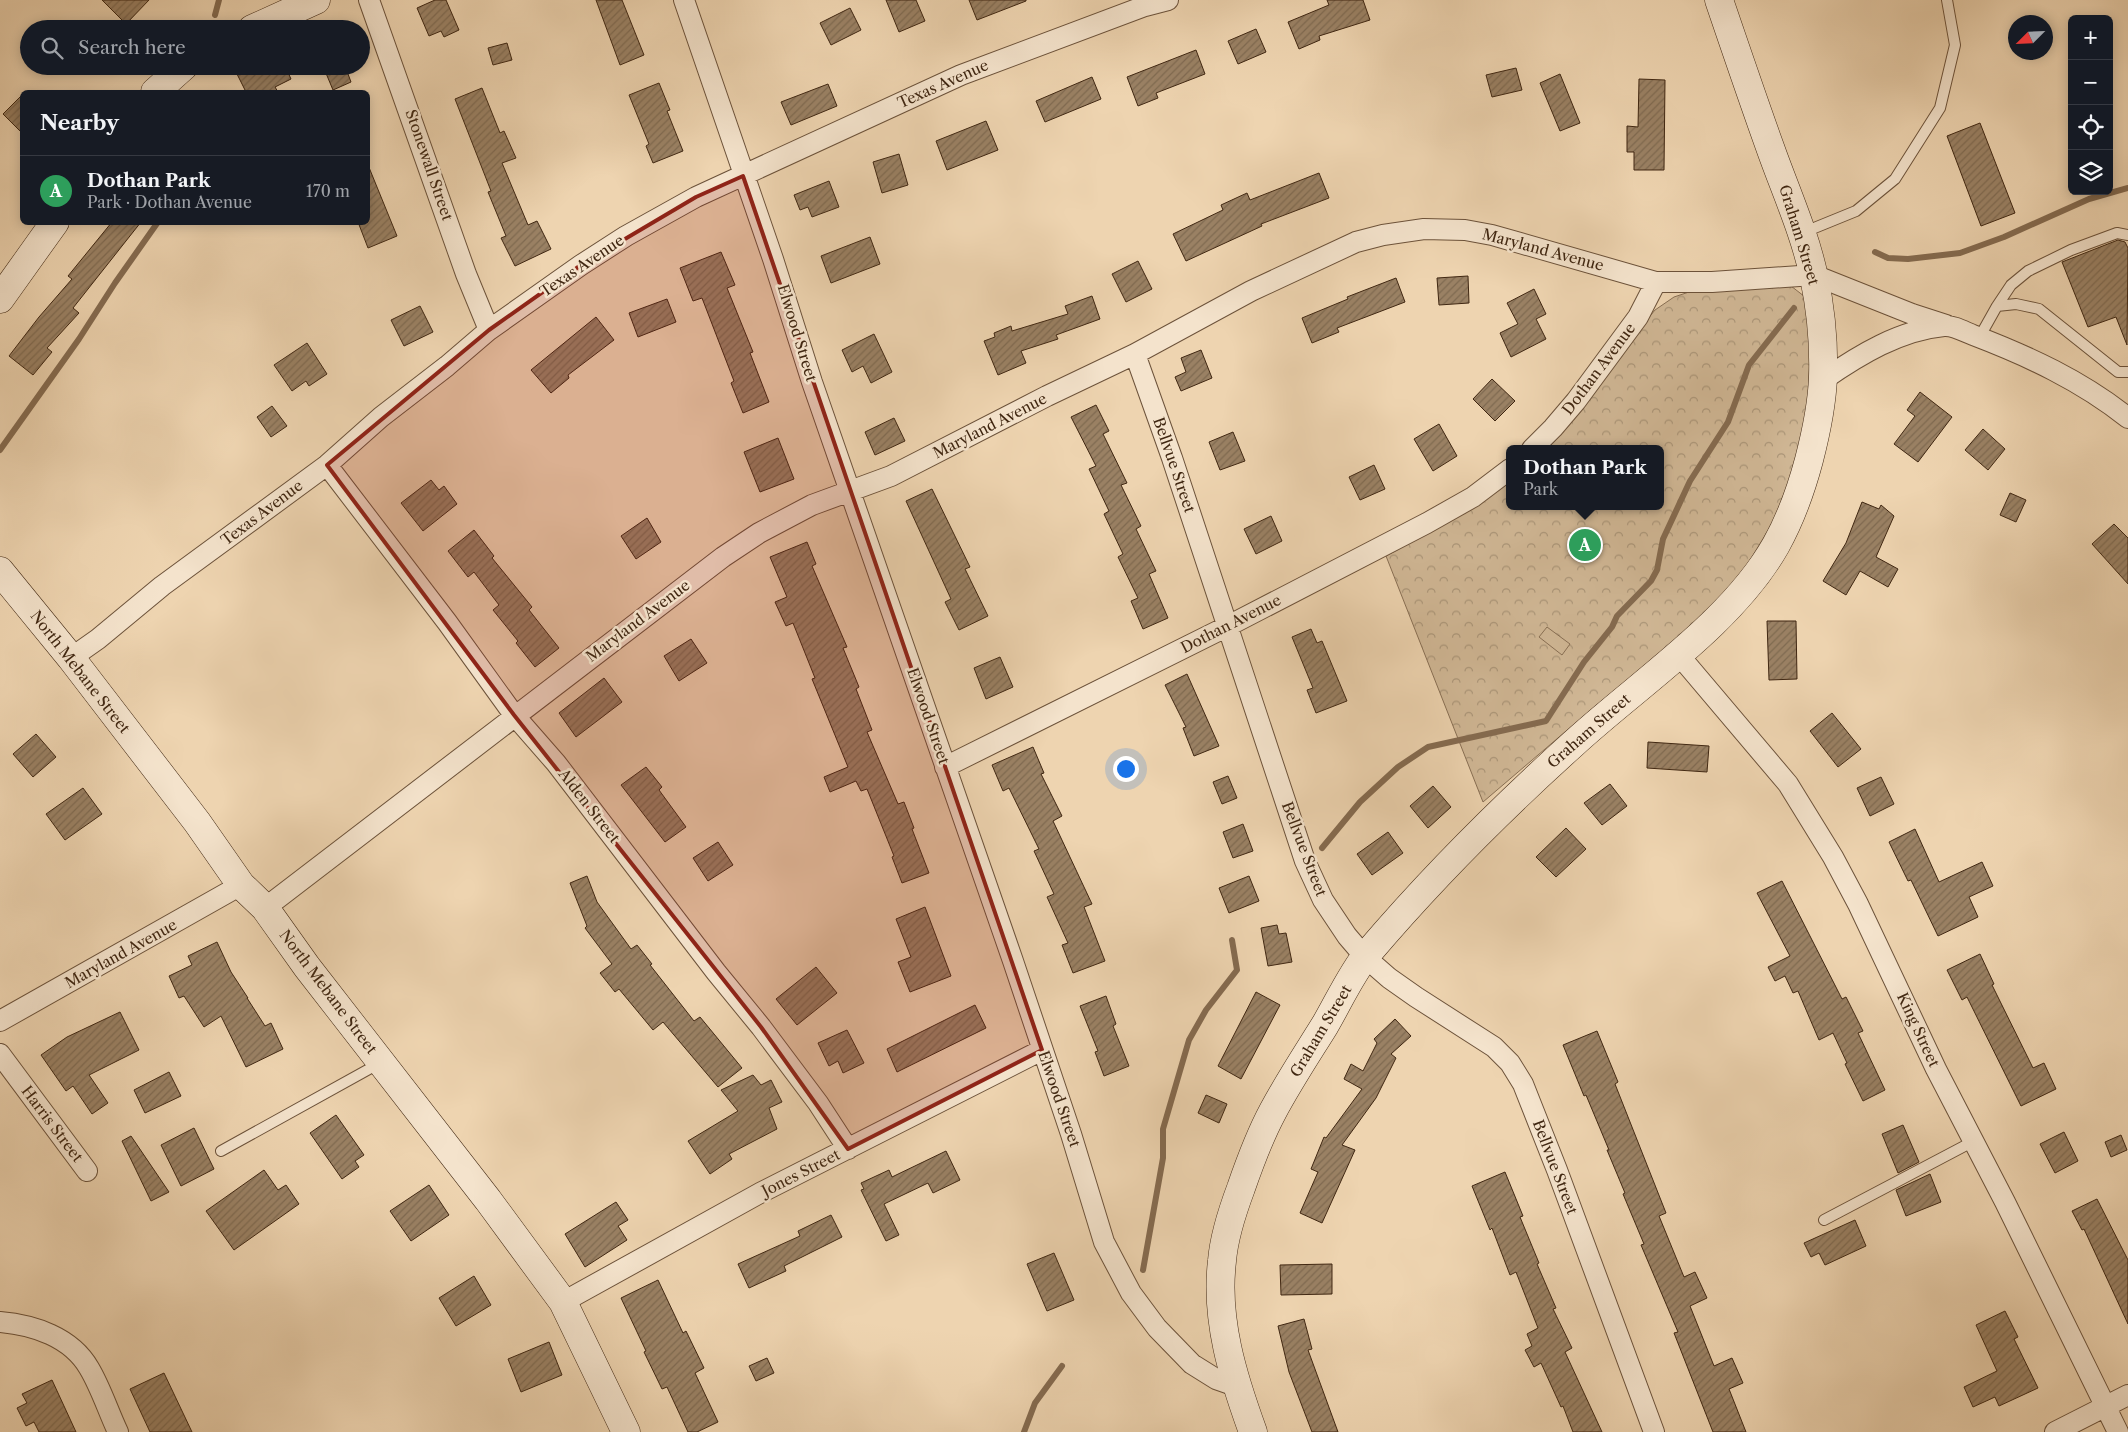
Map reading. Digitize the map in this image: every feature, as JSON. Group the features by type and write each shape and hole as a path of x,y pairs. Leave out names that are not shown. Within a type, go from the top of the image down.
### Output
{"street":[{"path":"272,20 316,0"},
{"name":"Stonewall Street","path":"369,0 466,274 489,330"},
{"name":"Elwood Street","path":"684,0 773,259 812,382 1013,961 1071,1134 1104,1242 1130,1293 1157,1328 1192,1364 1216,1379 1236,1386"},
{"name":"Texas Avenue","path":"71,658 98,639 162,586 327,465 381,417 447,366 489,330 581,265 626,236 696,197 961,75 1145,3 1168,0"},
{"name":"Graham Street","path":"1254,1432 1236,1386 1223,1328 1220,1301 1222,1260 1229,1220 1255,1150 1271,1114 1365,957 1432,882 1528,786 1576,740 1678,654 1725,610 1757,574 1775,547 1795,507 1813,444 1823,380 1822,322 1814,275 1801,234 1719,0"},
{"path":"157,90 174,75"},
{"path":"0,299 53,225"},
{"name":"Maryland Avenue","path":"264,908 514,715 723,557 759,533 812,504 891,476 1047,396 1135,354 1251,291 1356,242 1382,235 1424,229 1465,230 1492,235 1656,282 1712,282 1814,275"},
{"path":"1814,275 1912,314 2017,352 2072,380 2128,418"},
{"name":"Dothan Avenue","path":"1536,445 1576,401 1638,317 1656,282"},
{"path":"1823,380 1868,351 1893,340 1946,325"},
{"name":"Bellvue Street","path":"1135,354 1172,458 1306,861 1323,900 1347,936 1365,957 1389,978 1494,1047 1510,1063 1523,1084 1557,1170 1654,1432"},
{"name":"Alden Street","path":"327,465 447,622 514,715 556,763 716,972 761,1027 818,1103 848,1149"},
{"name":"Dothan Avenue","path":"945,767 1228,626 1427,523 1473,497 1506,472"},
{"name":"North Mebane Street","path":"0,571 71,658 197,822 241,885 264,908 307,967 488,1200 563,1302 626,1432"},
{"name":"King Street","path":"1678,654 1788,784 1833,857 1858,904 1936,1069 2118,1432"},
{"name":"Maryland Avenue","path":"0,1021 241,885"},
{"name":"Jones Street","path":"563,1302 760,1194 1042,1050"},
{"name":"Harris Street","path":"0,1054 87,1171"},
{"path":"0,1322 38,1329 61,1340 80,1356 89,1368 118,1432"},
{"path":"2055,1432 2128,1395"}],"lane":[{"path":"1801,234 1856,211 1896,179 1940,108 1955,45 1947,0"},
{"path":"1979,338 2011,285 2028,271 2080,246 2117,233 2128,235"},
{"path":"1997,306 2016,304 2039,309 2118,372 2128,372"},
{"path":"221,1151 381,1062"},
{"path":"1824,1220 1974,1142"}],"highlighted area":[{"path":"743,176 1042,1050 848,1149 761,1027 514,715 327,465 489,330 581,265 696,197"}],"green space":[{"path":"1791,286 1809,300 1811,331 1807,427 1781,509 1733,588 1656,657 1483,802 1386,556 1435,529 1506,478 1506,510 1664,510 1664,445 1545,445 1636,336 1655,310 1674,297 1692,291"},
{"path":"1547,627 1570,644 1562,655 1539,637"}],"building":[{"path":"102,0 149,0 130,20 122,20"},
{"path":"435,0 446,0 459,30 444,37 441,31 429,36 417,8"},
{"path":"596,0 622,0 644,55 620,65"},
{"path":"886,0 916,0 925,21 899,32"},
{"path":"969,0 1026,0 1026,1 977,20"},
{"path":"1327,0 1363,0 1370,20 1319,36 1320,40 1299,49 1288,22 1329,5"},
{"path":"850,8 861,30 831,45 820,23"},
{"path":"1256,29 1266,52 1238,64 1228,41"},
{"path":"507,43 512,60 493,65 488,48"},
{"path":"1196,50 1205,74 1156,93 1158,98 1138,106 1127,77"},
{"path":"1516,68 1522,90 1492,97 1486,75"},
{"path":"1560,74 1580,123 1560,131 1540,83"},
{"path":"238,75 289,75 291,79 275,87 277,90 245,90"},
{"path":"327,75 348,75 351,82 333,90"},
{"path":"1092,77 1101,99 1045,122 1036,101"},
{"path":"1639,79 1665,80 1664,170 1634,170 1634,152 1627,152 1627,126 1638,127"},
{"path":"659,83 670,110 667,111 683,151 653,163 646,146 649,144 629,95"},
{"path":"828,84 837,106 791,125 781,102"},
{"path":"482,88 500,133 504,131 516,158 502,163 528,225 537,221 551,249 515,266 501,238 506,236 488,192 491,191 455,99"},
{"path":"20,97 20,131 3,114"},
{"path":"986,121 998,150 947,170 936,141"},
{"path":"1980,123 2015,213 1981,226 1947,136"},
{"path":"899,154 908,185 882,193 873,162"},
{"path":"370,170 397,236 368,248 359,225 370,225"},
{"path":"1319,173 1329,198 1261,224 1262,226 1186,261 1173,234 1223,210 1221,205 1247,193 1250,200"},
{"path":"829,181 839,207 812,217 808,207 800,210 794,195"},
{"path":"110,225 139,225 73,308 79,313 47,348 52,352 33,375 9,356 72,279 68,276"},
{"path":"870,237 880,264 831,283 821,256"},
{"path":"2118,240 2125,242 2128,248 2127,345 2116,317 2088,327 2062,262"},
{"path":"721,252 735,285 727,288 753,352 750,353 769,402 743,413 731,383 734,381 702,298 693,301 680,268"},
{"path":"1138,261 1152,289 1126,302 1112,274"},
{"path":"1468,276 1469,303 1439,305 1437,278"},
{"path":"1396,278 1405,302 1337,328 1339,332 1312,343 1302,318 1348,299 1347,297"},
{"path":"1534,289 1546,314 1536,319 1546,339 1511,357 1500,333 1518,324 1507,303"},
{"path":"1092,296 1100,319 1056,335 1058,339 1021,351 1026,363 998,375 984,341 995,337 994,333 1011,326 1012,331 1068,314 1065,306"},
{"path":"667,299 676,322 638,337 629,313"},
{"path":"420,306 433,332 404,346 391,320"},
{"path":"596,317 614,340 568,375 569,378 551,393 531,370"},
{"path":"874,334 892,372 871,383 863,366 852,372 842,350"},
{"path":"307,343 327,374 309,386 306,381 292,391 274,365"},
{"path":"1201,350 1212,378 1181,391 1175,377 1186,372 1181,358"},
{"path":"1492,379 1515,401 1495,421 1473,399"},
{"path":"1920,392 1952,417 1918,462 1894,444 1915,416 1907,410"},
{"path":"1096,405 1109,431 1103,434 1127,483 1121,485 1141,526 1136,529 1156,571 1149,574 1168,618 1143,629 1131,601 1138,598 1118,557 1123,554 1104,514 1109,511 1089,469 1096,466 1071,417"},
{"path":"272,406 287,426 271,437 257,417"},
{"path":"894,418 905,441 875,455 865,432"},
{"path":"1439,424 1457,456 1433,471 1414,439"},
{"path":"1983,429 2005,449 1988,470 1965,450"},
{"path":"1233,432 1245,461 1220,470 1209,442"},
{"path":"778,438 794,479 760,492 744,452"},
{"path":"1374,465 1385,489 1360,500 1349,477"},
{"path":"431,480 439,490 444,486 457,504 423,531 401,503"},
{"path":"932,489 970,567 965,569 988,616 959,630 945,602 951,599 906,501"},
{"path":"2010,493 2026,500 2016,522 2000,515"},
{"path":"1862,502 1879,509 1881,505 1894,516 1876,557 1898,569 1888,587 1860,571 1846,595 1823,581 1846,543"},
{"path":"1271,516 1282,541 1256,554 1244,529"},
{"path":"647,518 661,542 636,559 621,536"},
{"path":"2114,524 2128,538 2128,584 2092,544"},
{"path":"474,530 494,556 492,558 532,607 529,610 559,648 535,667 516,643 518,641 493,610 499,605 474,572 468,577 448,551"},
{"path":"807,542 816,564 812,566 847,647 843,648 859,687 856,689 872,730 867,732 898,804 904,802 929,873 902,883 892,857 894,856 867,789 861,791 856,781 830,792 824,777 848,767 812,679 815,678 793,623 786,626 775,602 787,597 770,557"},
{"path":"1767,621 1796,621 1797,679 1769,680"},
{"path":"1311,629 1317,643 1322,641 1347,701 1316,713 1307,690 1313,688 1292,637"},
{"path":"691,639 707,663 679,681 664,656"},
{"path":"1000,657 1013,687 986,699 974,668"},
{"path":"1187,674 1219,746 1194,756 1183,728 1186,727 1165,685"},
{"path":"604,678 622,702 576,737 559,713"},
{"path":"1832,713 1861,749 1838,767 1810,731"},
{"path":"36,734 56,757 33,777 13,754"},
{"path":"1648,742 1709,746 1707,772 1647,768"},
{"path":"1033,747 1044,773 1041,774 1062,816 1053,821 1092,904 1084,907 1105,961 1073,973 1062,945 1068,943 1047,897 1054,894 1034,851 1039,849 1009,788 1003,791 992,765"},
{"path":"646,767 662,787 659,790 686,827 665,842 621,785"},
{"path":"1228,776 1237,798 1222,804 1213,782"},
{"path":"1881,777 1894,804 1870,816 1857,788"},
{"path":"1610,784 1627,806 1602,825 1584,803"},
{"path":"1433,786 1451,807 1428,828 1410,806"},
{"path":"83,788 102,814 65,840 46,814"},
{"path":"1243,824 1253,851 1233,858 1223,832"},
{"path":"1566,828 1586,849 1556,877 1536,857"},
{"path":"1915,829 1939,882 1982,862 1993,886 1969,897 1978,917 1938,936 1911,880 1908,881 1889,842"},
{"path":"1388,832 1403,853 1372,875 1357,854"},
{"path":"718,842 733,865 708,881 693,858"},
{"path":"587,876 597,902 631,949 637,945 652,964 650,965 694,1021 700,1017 742,1068 718,1087 663,1022 653,1030 619,989 615,992 600,973 612,964 585,928 587,926 570,883"},
{"path":"1249,876 1259,901 1229,913 1219,888"},
{"path":"1782,881 1842,999 1846,997 1863,1031 1858,1033 1885,1090 1863,1101 1845,1064 1847,1063 1833,1033 1819,1040 1798,991 1793,993 1785,976 1775,981 1768,967 1790,956 1757,893"},
{"path":"925,907 951,976 910,992 898,962 911,957 896,919"},
{"path":"1277,925 1279,934 1286,933 1292,962 1268,966 1261,928"},
{"path":"217,942 231,972 247,998 265,1026 271,1023 283,1049 246,1067 221,1016 204,1027 184,996 179,998 169,976 192,965 188,956"},
{"path":"1980,954 1994,984 1992,985 2033,1068 2044,1063 2056,1089 2021,1106 1967,997 1962,1000 1947,970"},
{"path":"816,967 837,993 797,1025 776,999"},
{"path":"1256,992 1280,1005 1241,1079 1218,1066"},
{"path":"1106,996 1116,1024 1113,1026 1129,1066 1104,1076 1095,1052 1098,1051 1080,1006"},
{"path":"975,1005 986,1028 897,1072 887,1049"},
{"path":"120,1012 139,1050 89,1075 108,1103 92,1114 73,1086 66,1091 41,1055 67,1037"},
{"path":"1395,1019 1411,1036 1391,1054 1396,1058 1376,1098 1342,1145 1355,1150 1322,1223 1300,1213 1318,1172 1311,1169 1324,1137 1326,1138 1362,1089 1344,1079 1351,1064 1363,1071 1377,1043 1374,1039"},
{"path":"847,1030 864,1063 843,1073 838,1061 829,1066 818,1043"},
{"path":"1597,1031 1618,1082 1615,1084 1666,1213 1659,1216 1684,1277 1695,1272 1707,1298 1690,1306 1714,1366 1732,1358 1743,1383 1729,1389 1746,1432 1713,1432 1674,1333 1678,1332 1641,1245 1644,1244 1623,1194 1625,1193 1607,1150 1609,1150 1563,1045"},
{"path":"169,1072 181,1096 145,1113 134,1090"},
{"path":"753,1075 761,1085 771,1080 782,1102 769,1108 777,1129 729,1154 732,1159 710,1174 688,1141 738,1111 721,1090"},
{"path":"1206,1095 1227,1104 1219,1123 1198,1113"},
{"path":"336,1115 364,1155 355,1161 359,1167 342,1179 310,1133"},
{"path":"1903,1125 1919,1162 1898,1173 1882,1134"},
{"path":"194,1128 214,1169 181,1186 161,1145"},
{"path":"2064,1132 2078,1161 2055,1173 2040,1144"},
{"path":"2121,1135 2127,1150 2111,1157 2105,1142"},
{"path":"131,1136 169,1192 151,1201 122,1141"},
{"path":"946,1151 960,1180 933,1193 928,1183 884,1204 899,1235 886,1241 861,1190 864,1189 861,1183 889,1170 892,1177"},
{"path":"264,1170 278,1190 286,1185 299,1204 234,1250 206,1211"},
{"path":"1505,1172 1523,1216 1520,1217 1539,1263 1537,1264 1556,1308 1553,1309 1572,1348 1565,1352 1602,1432 1573,1432 1563,1406 1561,1407 1541,1363 1534,1367 1525,1350 1532,1346 1527,1334 1538,1328 1516,1272 1510,1275 1492,1228 1490,1230 1472,1186"},
{"path":"1930,1174 1941,1202 1906,1216 1896,1190"},
{"path":"429,1185 449,1215 411,1241 390,1211"},
{"path":"2097,1199 2128,1260 2128,1324 2084,1229 2082,1230 2072,1211"},
{"path":"616,1202 628,1220 618,1226 627,1240 585,1267 565,1234"},
{"path":"831,1215 842,1237 784,1266 786,1271 749,1288 738,1264 800,1236 798,1231"},
{"path":"1855,1220 1866,1246 1825,1265 1819,1253 1811,1257 1804,1243"},
{"path":"1054,1253 1074,1300 1047,1311 1027,1264"},
{"path":"1332,1264 1332,1294 1281,1295 1280,1265"},
{"path":"474,1276 491,1305 456,1326 439,1298"},
{"path":"658,1280 683,1333 686,1331 704,1368 695,1373 718,1422 697,1432 688,1432 667,1387 662,1389 621,1298"},
{"path":"2005,1311 2018,1337 2014,1339 2038,1388 1999,1406 1995,1397 1973,1407 1964,1387 1997,1371 1976,1325"},
{"path":"1304,1319 1312,1349 1308,1350 1338,1432 1312,1432 1289,1372 1278,1326"},
{"path":"549,1342 562,1375 521,1392 508,1359"},
{"path":"767,1358 774,1373 756,1381 749,1366"},
{"path":"164,1373 192,1432 150,1432 130,1389"},
{"path":"52,1380 76,1432 39,1432 34,1422 26,1426 17,1408 27,1403 22,1394"}],"waterway":[{"path":"215,15 219,0"},
{"path":"1875,252 1888,258 1908,259 1960,253 2004,237 2089,199 2128,188"},
{"path":"0,450 79,339 156,225"},
{"path":"1322,848 1360,802 1398,767 1428,747 1546,721 1584,662 1612,627 1617,616 1651,581 1657,570 1663,539 1690,481 1728,422 1749,365 1794,308"},
{"path":"1143,1270 1163,1158 1163,1129 1189,1040 1206,1010 1237,970 1232,940"},
{"path":"1024,1432 1035,1403 1062,1366"}],"place":[{"name":"Dothan Park","path":"1585,545"}]}
